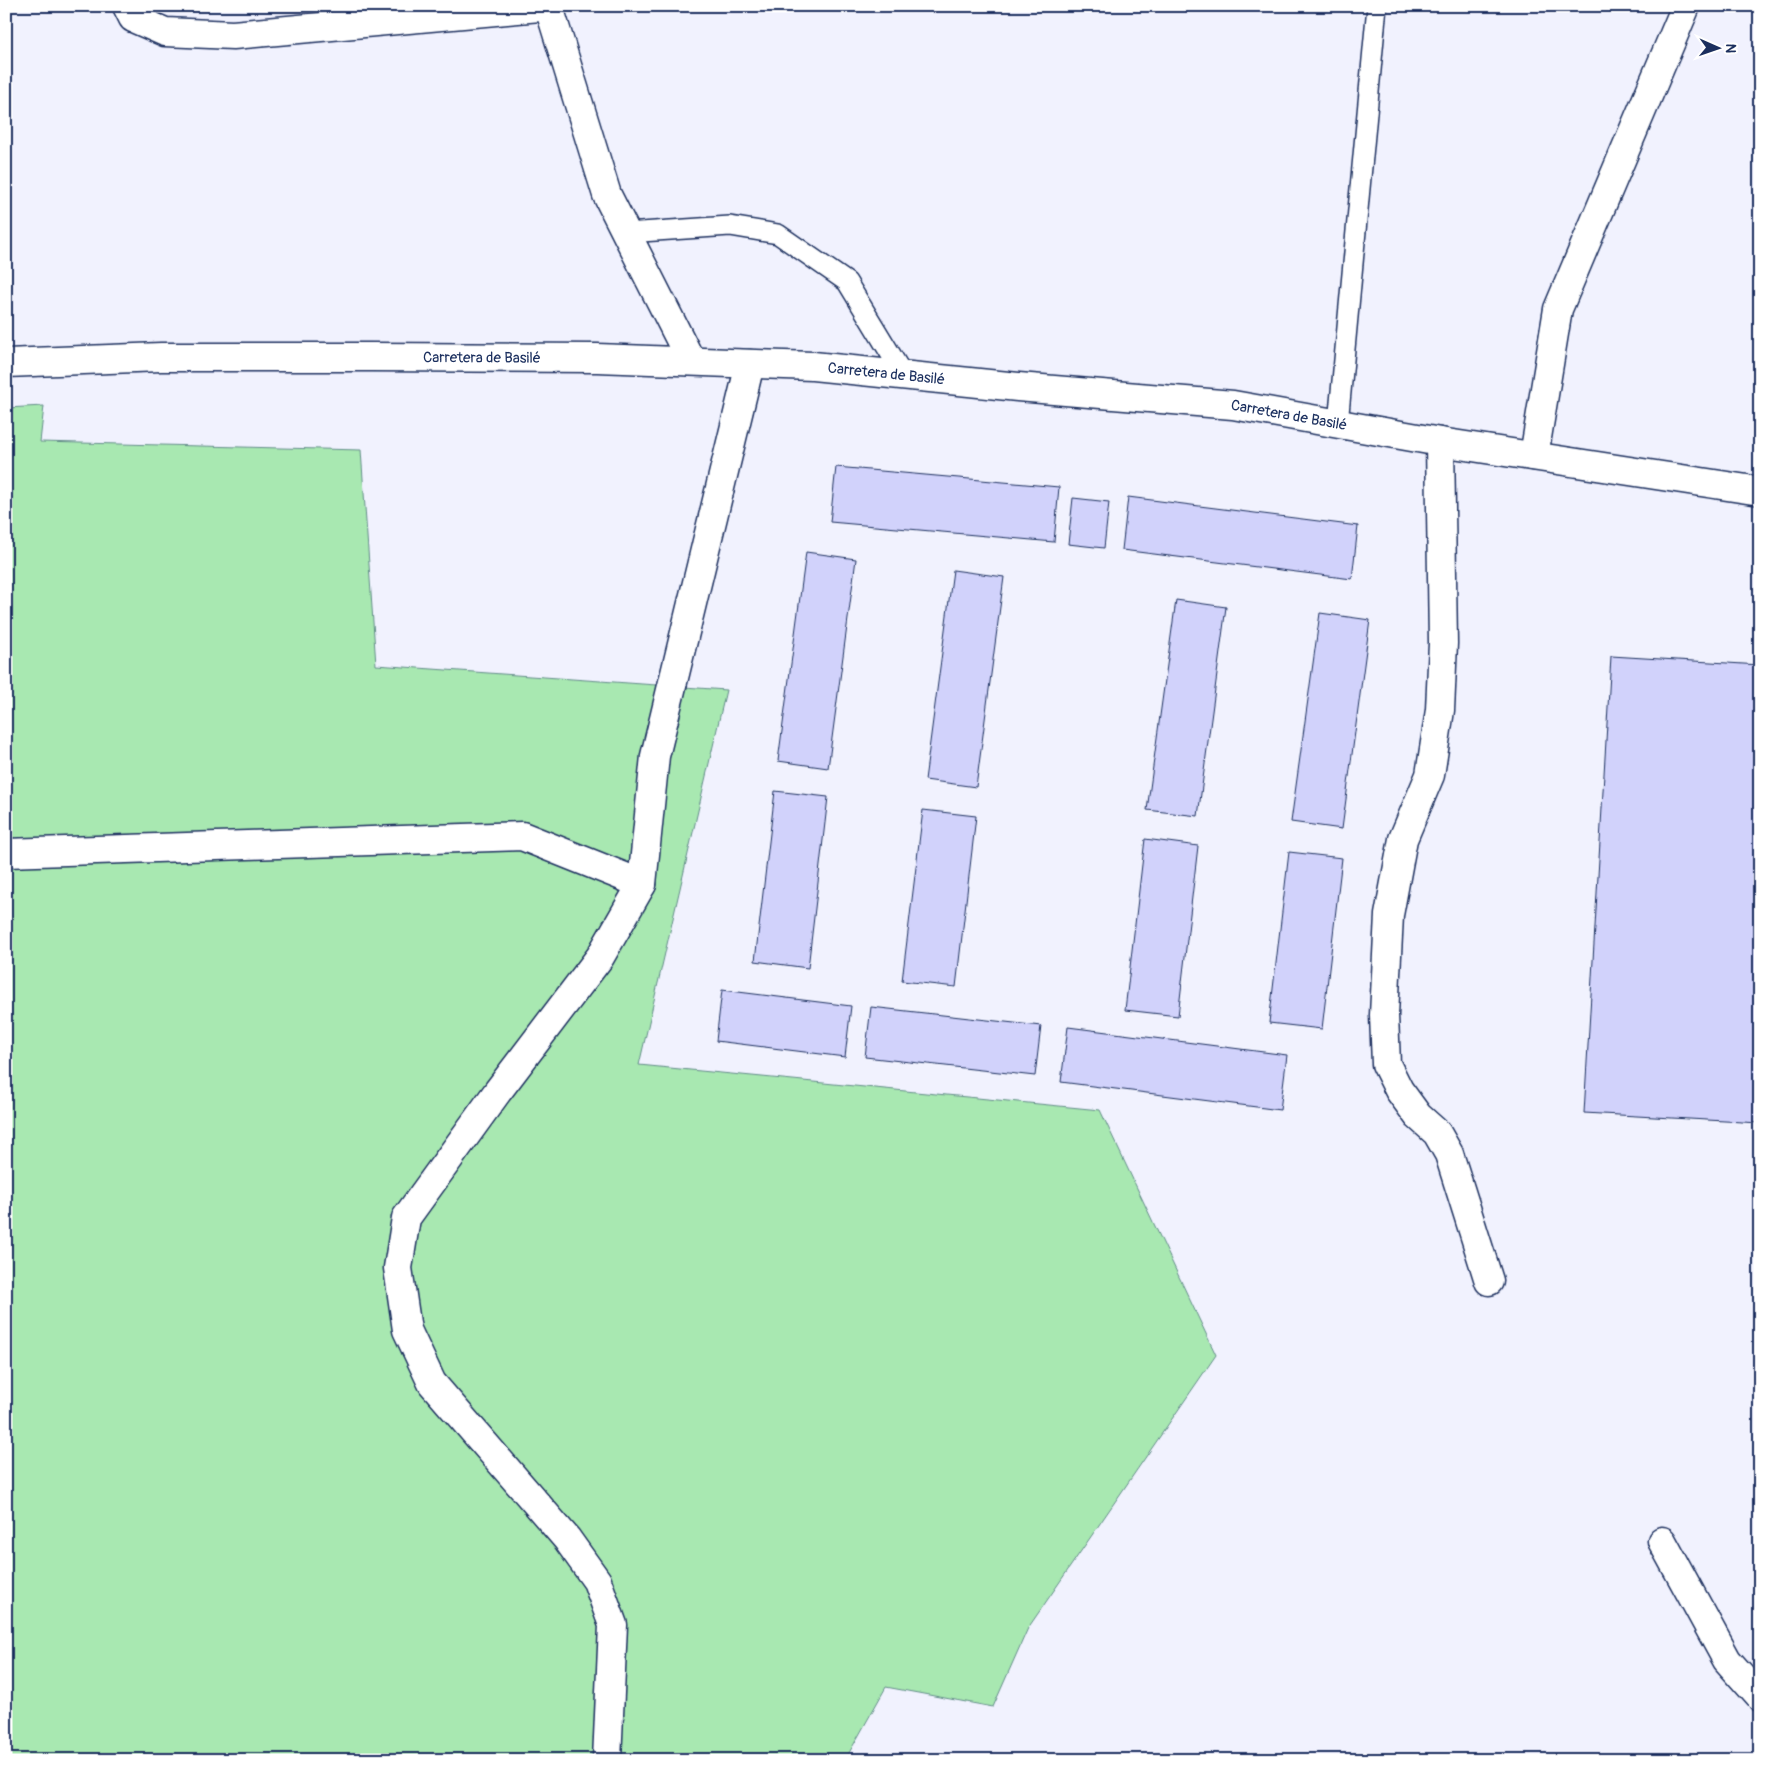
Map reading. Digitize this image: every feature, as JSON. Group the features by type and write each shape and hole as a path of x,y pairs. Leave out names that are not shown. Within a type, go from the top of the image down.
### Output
{"street":[{"path":"127,6 134,18 165,32 233,35 491,10 550,7 607,195 690,361"},
{"path":"1534,456 1558,309 1686,6"},
{"name":"Carretera de Basilé","path":"6,363 160,357 597,358 813,366 904,376 1233,405 1440,442 1760,491"},
{"path":"607,1760 613,1625 597,1581 567,1539 432,1383 407,1330 398,1268 406,1218 498,1090 600,957 642,884 655,756 750,364"},
{"path":"1440,442 1443,643 1440,710 1430,775 1403,839 1389,915 1384,1015 1386,1064 1399,1090 1418,1116 1437,1133 1449,1154 1488,1282"},
{"path":"6,853 522,836 642,884"},
{"path":"1662,1541 1727,1660 1760,1697"}],"lane":[{"path":"1338,424 1377,6"},
{"path":"626,233 730,226 778,234 847,282 904,376"}],"green space":[{"path":"44,406 40,442 361,450 376,665 726,690 639,1065 1100,1110 1216,1355 1028,1628 993,1707 886,1687 845,1760 6,1760 6,408"}],"building":[{"path":"836,467 1059,487 1054,542 830,522"},
{"path":"1128,497 1358,526 1352,579 1122,550"},
{"path":"1073,498 1109,502 1104,548 1068,544"},
{"path":"806,552 856,559 828,768 778,761"},
{"path":"953,570 1004,577 976,787 925,780"},
{"path":"1176,600 1226,607 1198,816 1147,810"},
{"path":"1320,613 1370,620 1342,829 1291,822"},
{"path":"1611,656 1760,665 1760,1123 1584,1113"},
{"path":"775,791 828,797 808,968 755,961"},
{"path":"923,810 976,816 956,987 902,981"},
{"path":"1145,839 1198,846 1178,1016 1125,1010"},
{"path":"1289,852 1342,858 1322,1029 1269,1023"},
{"path":"722,990 851,1006 845,1057 716,1041"},
{"path":"871,1007 1041,1026 1035,1076 865,1057"},
{"path":"1068,1027 1287,1055 1280,1110 1061,1082"}]}
